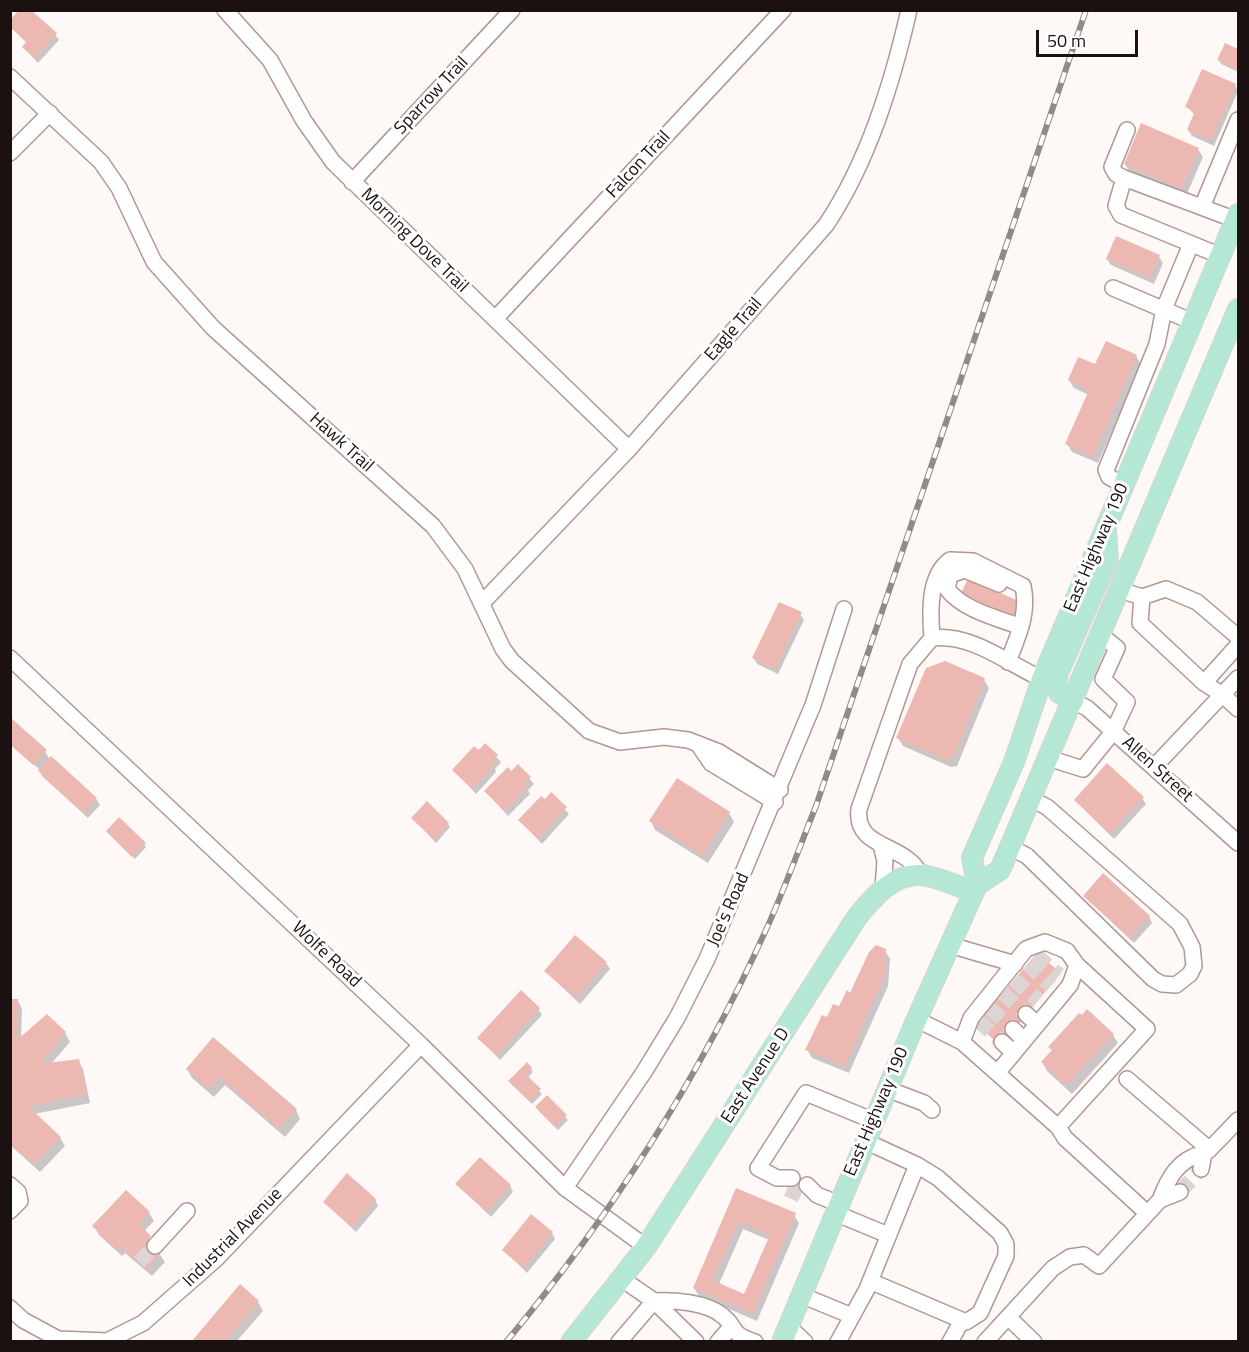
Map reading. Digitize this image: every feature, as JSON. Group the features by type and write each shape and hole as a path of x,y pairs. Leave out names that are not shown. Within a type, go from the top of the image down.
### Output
{"main road":[{"name":"East Highway 190","path":"976,888 972,858 1014,762 1042,679 1237,217"},
{"name":"East Highway 190","path":"785,1334 916,1019 976,888 1000,870 1239,309"},
{"path":"1073,701 1059,693 1056,684 1058,674 1108,559 1106,528"},
{"path":"921,875 976,888"},
{"name":"East Avenue D","path":"571,1341 646,1246 857,917 883,888 904,878 921,875"}],"street":[{"name":"Sparrow Trail","path":"352,182 512,10"},
{"name":"Falcon Trail","path":"495,319 783,10"},
{"name":"Eagle Trail","path":"483,602 629,449 807,248 844,198 873,130 909,10"},
{"name":"Morning Dove Trail","path":"233,13 270,60 319,144 352,182 629,449"},
{"name":"Hawk Trail","path":"10,77 101,162 119,188 154,262 213,328 420,512 465,569 483,602 491,628 512,661 589,731 604,739 620,742 664,737 698,744 711,763 777,796"},
{"path":"10,153 50,112"},
{"path":"1202,207 1232,153 1239,120"},
{"path":"1126,130 1112,167 1116,174 1202,207 1237,217"},
{"path":"1124,178 1116,206 1120,215 1221,256"},
{"path":"1124,485 1109,477 1106,470 1157,344 1164,309 1191,244"},
{"path":"1113,288 1193,322"},
{"path":"1157,344 1180,353"},
{"path":"1139,387 1162,396"},
{"path":"921,875 915,863 864,834 858,820 859,810 910,664 932,638 933,592 942,566 951,560 973,561 1023,586 1027,602 1021,627 1008,662"},
{"path":"1021,627 954,599 947,589 950,575 965,570 1008,588 1027,602"},
{"path":"1120,590 1142,597 1166,589 1197,602 1239,637"},
{"path":"1142,597 1140,623 1204,683 1239,709"},
{"name":"Joe's Road","path":"565,1188 604,1134 677,1018 707,959 777,796 813,705 844,609"},
{"path":"1048,758 1083,769 1113,732 1127,702 1103,679 1117,648 1101,635"},
{"path":"932,638 949,636 982,647 1042,679"},
{"path":"1204,683 1239,645"},
{"name":"Wolfe Road","path":"10,658 421,1045 565,1188 646,1246"},
{"path":"1154,767 1239,678"},
{"name":"Allen Street","path":"1073,701 1087,708 1239,843"},
{"path":"1010,847 1027,856 1153,979 1162,984 1176,985 1190,974 1194,966 1194,955 1180,924 1047,807 1031,799"},
{"path":"881,845 885,861 883,888"},
{"path":"962,1042 976,1019 1021,963 1045,942 1066,951 1077,965 1147,1029 1058,1127"},
{"path":"950,945 1021,963"},
{"path":"998,1072 1008,1047 1077,965"},
{"path":"916,1019 962,1042 998,1072 1058,1127 1065,1138 1147,1213"},
{"name":"Industrial Avenue","path":"10,1308 23,1320 58,1339 107,1341 143,1323 216,1259 421,1045"},
{"path":"1127,1079 1207,1151"},
{"path":"887,1089 924,1103 932,1110"},
{"path":"785,1182 758,1168 806,1093 874,1121"},
{"path":"1160,1200 1168,1179 1188,1157 1207,1151 1239,1120"},
{"path":"865,1141 917,1165 947,1186 1000,1233 1006,1244 1006,1256 980,1312 972,1320 961,1322 870,1281"},
{"path":"1201,1169 1207,1151"},
{"path":"838,1341 870,1281 917,1165"},
{"path":"10,1185 18,1192 20,1201 10,1210"},
{"path":"809,1192 888,1235"},
{"path":"985,1341 1053,1268 1070,1257 1084,1255 1099,1266 1160,1200 1180,1192"},
{"path":"155,1246 187,1211"},
{"path":"622,1279 654,1301 696,1341"},
{"path":"801,1295 852,1316"},
{"path":"619,1341 654,1301 681,1300 723,1315 737,1336 755,1341"},
{"path":"1008,1317 1034,1341"},
{"path":"950,1341 961,1322"},
{"path":"718,1341 731,1327"},
{"path":"785,1334 806,1341"}],"building":[{"path":"19,10 31,10 57,33 34,58 22,47 27,41 10,27 10,20"},
{"path":"1225,43 1238,49 1238,70 1217,60"},
{"path":"1202,69 1236,84 1211,141 1187,130 1195,111 1185,107"},
{"path":"1141,123 1199,148 1181,189 1124,164"},
{"path":"1116,236 1160,255 1150,278 1106,259"},
{"path":"1106,341 1137,355 1093,456 1065,444 1089,390 1068,380 1078,357 1095,364"},
{"path":"968,578 1016,600 1018,603 1014,613 1011,615 992,607 990,610 961,594"},
{"path":"779,602 802,612 775,669 752,658"},
{"path":"945,661 985,678 953,758 945,759 896,738 926,668"},
{"path":"10,717 47,750 33,765 10,744"},
{"path":"485,743 498,755 492,762 494,765 472,789 452,770 474,746 479,750"},
{"path":"51,756 97,798 84,813 38,771"},
{"path":"1107,763 1144,797 1110,834 1074,800"},
{"path":"518,764 531,777 524,784 528,787 504,811 484,791 508,767 511,771"},
{"path":"677,778 730,812 703,856 649,821"},
{"path":"551,792 567,807 538,839 518,820 541,796 545,799"},
{"path":"427,801 449,823 434,840 411,818"},
{"path":"119,817 146,843 132,857 106,831"},
{"path":"1103,873 1150,916 1130,938 1083,896"},
{"path":"575,935 607,962 576,998 544,971"},
{"path":"876,945 886,949 884,977 845,1066 805,1050 822,1015 827,1017 833,1004 839,1006 847,990 850,993 869,952"},
{"path":"1037,953 1061,973 1000,1045 976,1024"},
{"path":"521,990 540,1008 496,1055 477,1038"},
{"path":"10,999 18,999 17,1040 47,1014 66,1032 40,1064 79,1059 87,1094 28,1106 61,1137 34,1164 10,1143"},
{"path":"1087,1009 1114,1034 1066,1086 1041,1062 1052,1050 1048,1047 1079,1013 1082,1015"},
{"path":"213,1037 297,1109 279,1129 219,1077 209,1089 186,1069"},
{"path":"527,1062 532,1068 526,1074 541,1089 529,1101 508,1081"},
{"path":"547,1095 567,1115 555,1127 535,1107"},
{"path":"480,1157 511,1185 487,1212 455,1184"},
{"path":"347,1173 376,1199 352,1227 323,1202"},
{"path":"736,1188 796,1213 753,1313 693,1288","holes":["739,1222 770,1235 744,1294 712,1280"]},
{"path":"126,1190 150,1212 139,1224 151,1236 148,1240 161,1253 147,1269 119,1246 116,1249 92,1226"},
{"path":"531,1214 553,1232 523,1268 502,1250"},
{"path":"240,1284 259,1301 225,1342 191,1342"}],"tunnel":[{"path":"1036,955 1059,975"},
{"path":"1028,964 1051,986"},
{"path":"1014,980 1038,1000"},
{"path":"1003,993 1026,1014"},
{"path":"990,1009 1013,1029"},
{"path":"979,1021 1002,1042"},
{"path":"1180,1192 1201,1169"},
{"path":"787,1189 803,1196"},
{"path":"139,1262 155,1246"}],"railway":[{"path":"506,1342 581,1246 649,1146 711,1041 772,917 816,806 1086,10"}]}
